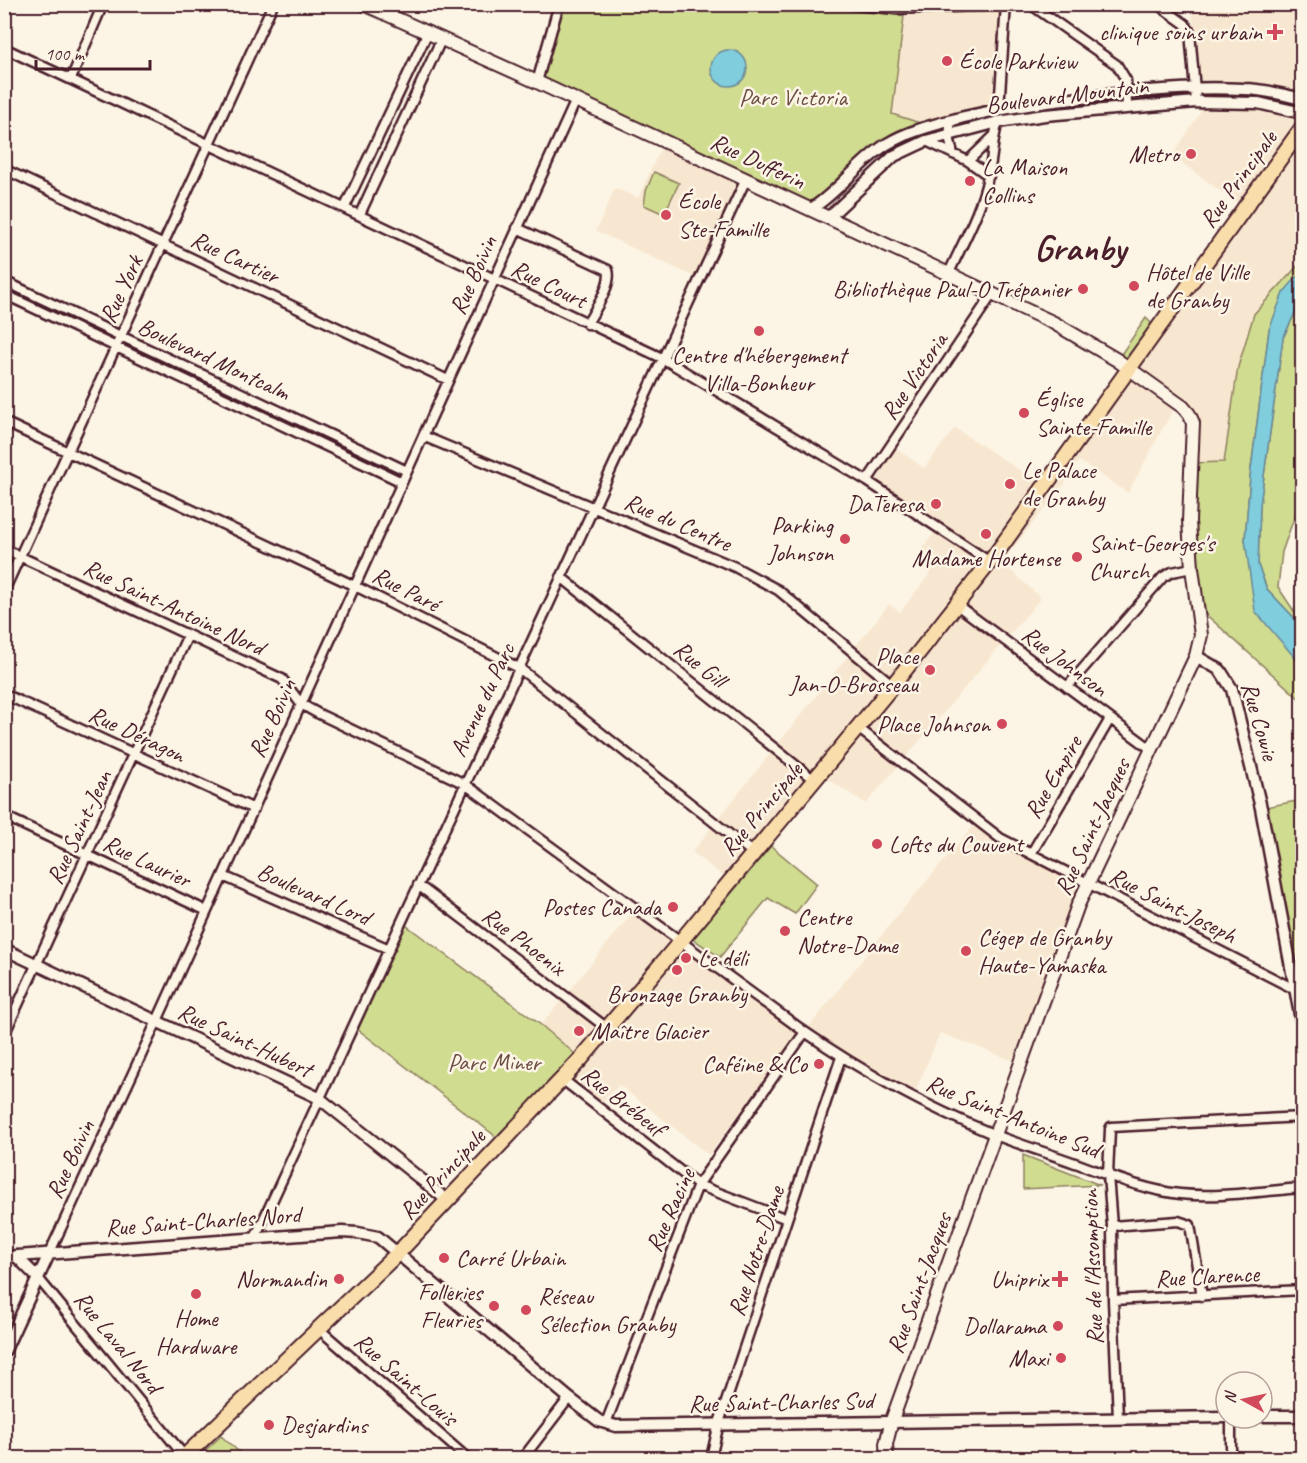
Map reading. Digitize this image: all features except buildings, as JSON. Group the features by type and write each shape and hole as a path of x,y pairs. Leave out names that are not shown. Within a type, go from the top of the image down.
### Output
{"main road":[{"name":"Rue Dufferin","path":"364,4 993,293 1053,323 1129,369"},
{"name":"Rue Principale","path":"184,1458 397,1254 562,1079 680,942 858,728 990,562 1302,128"},
{"name":"Rue Saint-Jacques","path":"887,1458 886,1444 892,1420 1078,904 1196,656 1201,635 1192,568 1189,521 1193,423 1184,407 1129,369"}],"street":[{"path":"71,79 103,4"},
{"name":"Rue York","path":"4,591 273,4"},
{"path":"537,82 559,4"},
{"path":"845,4 896,9 1006,4 999,109"},
{"path":"1029,4 1117,65 1126,80 1127,106"},
{"path":"1157,4 1185,24 1190,32 1196,102"},
{"path":"345,207 427,34"},
{"path":"360,214 441,40"},
{"name":"Rue Court","path":"4,48 662,358 867,481 990,562"},
{"name":"Boulevard Mountain","path":"811,209 828,198 860,166 887,144 909,133 999,109 1127,92 1195,89 1246,89 1302,99"},
{"name":"Rue Boivin","path":"4,1352 157,1022 576,100"},
{"name":"Boulevard Mountain","path":"829,217 894,156 926,141 998,122 1127,106 1196,102 1258,103 1302,113"},
{"path":"951,120 949,136 953,154"},
{"path":"950,273 983,197 998,122"},
{"path":"383,127 397,134"},
{"path":"968,161 994,136"},
{"path":"926,141 968,161 989,176"},
{"name":"Rue Cartier","path":"4,169 448,380"},
{"name":"Avenue du Parc","path":"255,1238 746,179"},
{"path":"517,228 608,270 610,273 608,283 586,324"},
{"name":"Boulevard Montcalm","path":"4,281 407,471"},
{"name":"Rue Victoria","path":"867,481 993,293"},
{"name":"Boulevard Montcalm","path":"4,294 402,482"},
{"name":"Rue Paré","path":"4,422 355,586 519,668 753,853"},
{"name":"Rue du Centre","path":"423,436 735,567 778,590 893,685"},
{"name":"Rue Saint-Antoine Nord","path":"4,549 282,679 301,704 465,784 680,942"},
{"path":"1067,687 1163,577 1172,572 1192,568"},
{"name":"Rue Gill","path":"561,577 814,780"},
{"name":"Rue Johnson","path":"957,605 1150,749"},
{"name":"Rue Saint-Jean","path":"4,1035 188,635"},
{"name":"Rue Cowie","path":"1196,656 1220,670 1232,689 1257,787 1302,1025"},
{"name":"Rue Déragon","path":"4,694 254,809"},
{"name":"Rue Empire","path":"1031,854 1110,719"},
{"name":"Rue Saint-Joseph","path":"858,728 993,832 1088,884 1296,990"},
{"name":"Rue Laurier","path":"4,816 207,911"},
{"name":"Boulevard Lord","path":"223,876 389,949"},
{"name":"Rue Phoenix","path":"418,885 606,1028"},
{"name":"Rue Saint-Antoine Sud","path":"680,942 841,1057 913,1097 994,1134 1155,1190 1179,1194 1216,1195 1302,1188"},
{"name":"Rue Saint-Hubert","path":"4,949 320,1098 447,1200"},
{"name":"Rue Racine","path":"606,1423 698,1185 805,1032"},
{"name":"Rue Notre-Dame","path":"711,1458 719,1424 841,1057"},
{"name":"Rue Brébeuf","path":"562,1079 698,1185 787,1219"},
{"name":"Rue de l'Assomption","path":"1118,1418 1112,1227 1108,1175 1108,1133 1111,1127 1302,1117"},
{"path":"1112,1227 1178,1221 1191,1225 1202,1296"},
{"name":"Rue Saint-Charles Nord","path":"10,1257 255,1238 358,1233 378,1238 397,1254"},
{"name":"Rue Saint-Charles Sud","path":"397,1254 569,1398 599,1421 616,1426 892,1420 1214,1417"},
{"name":"Rue Laval Nord","path":"10,1257 38,1278 184,1458"},
{"name":"Rue Clarence","path":"1113,1300 1302,1290"},
{"name":"Rue Saint-Louis","path":"319,1329 467,1458"},
{"path":"523,1458 569,1398"},
{"path":"1274,1416 1302,1416"},
{"path":"1231,1430 1231,1458"}],"shaded area":[{"path":"1191,5 1302,5 1302,261 1254,314 1238,367 1224,462 1193,463 1191,407 1181,395 1128,493 1079,461 1066,482 1002,562 1041,598 866,804 826,778 682,946 800,1031 709,1155 619,1085 600,1104 568,1078 584,1060 541,1025 634,911 673,940 723,876 692,852 889,604 900,612 931,572 915,559 937,529 869,485 894,447 924,468 955,428 1041,484 1241,206 1172,156 1200,113 1201,98"},
{"name":"École Parkview","path":"1002,8 991,107 923,124 892,115 904,16"},
{"name":"École Ste-Famille","path":"664,141 746,179 699,279 596,231 615,188 638,198"},
{"name":"Cégep de Granby Haute-Yamaska","path":"978,821 1088,884 1020,1063 940,1033 913,1097 805,1032 896,917"}],"green space":[{"name":"Parc Victoria","path":"559,5 816,5 904,16 892,114 923,124 884,143 812,208 537,82"},
{"path":"654,172 679,183 664,214 644,205 646,191"},
{"path":"1302,261 1302,275 1295,278 1269,330 1250,477 1245,540 1296,659 1302,664 1302,701 1200,609 1192,568 1193,463 1224,462 1238,367 1254,314"},
{"path":"1302,302 1302,495 1282,552 1278,587 1302,626 1267,589 1258,565 1260,505 1283,338"},
{"path":"1146,318 1157,329 1129,369 1117,360"},
{"path":"1302,800 1302,1025 1261,808"},
{"path":"771,846 817,884 795,914 768,898 720,957 693,939"},
{"name":"Parc Miner","path":"403,923 541,1025 581,1059 503,1142 356,1028"},
{"path":"1023,1155 1100,1185 1023,1189"},
{"path":"221,1436 246,1458 197,1458"}],"water":[{"path":"729,50 742,55 747,68 742,81 729,86 716,81 711,68 716,55"},
{"path":"1302,275 1302,302 1283,338 1260,505 1258,565 1267,589 1302,626 1302,664 1255,611 1245,540 1250,477 1269,330 1283,293 1296,278"}],"place":[{"name":"clinique soins urbain","path":"1275,32"},
{"name":"École Parkview","path":"947,61"},
{"name":"Metro","path":"1191,154"},
{"name":"La Maison Collins","path":"970,181"},
{"name":"École Ste-Famille","path":"666,215"},
{"name":"Hôtel de Ville de Granby","path":"1134,286"},
{"name":"Bibliothèque Paul-O Trépanier","path":"1083,289"},
{"name":"Centre d'hébergement Villa-Bonheur","path":"759,331"},
{"name":"Église Sainte-Famille","path":"1024,413"},
{"name":"Le Palace de Granby","path":"1010,484"},
{"name":"DaTeresa","path":"936,504"},
{"name":"Madame Hortense","path":"986,534"},
{"name":"Parking Johnson","path":"845,539"},
{"name":"Saint-Georges's Church","path":"1077,557"},
{"name":"Place Jan-O-Brosseau","path":"930,670"},
{"name":"Place Johnson","path":"1002,724"},
{"name":"Lofts du Couvent","path":"877,844"},
{"name":"Postes Canada","path":"673,907"},
{"name":"Centre Notre-Dame","path":"785,931"},
{"name":"Cégep de Granby Haute-Yamaska","path":"966,951"},
{"name":"Le déli","path":"686,958"},
{"name":"Bronzage Granby","path":"677,970"},
{"name":"Maître Glacier","path":"579,1031"},
{"name":"Caféine & Co","path":"819,1064"},
{"name":"Carré Urbain","path":"444,1258"},
{"name":"Normandin","path":"339,1279"},
{"name":"Uniprix","path":"1060,1279"},
{"name":"Home Hardware","path":"196,1294"},
{"name":"Folleries Fleuries","path":"494,1306"},
{"name":"Réseau Sélection Granby","path":"526,1310"},
{"name":"Dollarama","path":"1058,1326"},
{"name":"Maxi","path":"1061,1358"},
{"name":"Desjardins","path":"269,1425"}],"district":[{"name":"Granby","path":"1080,247"}]}
